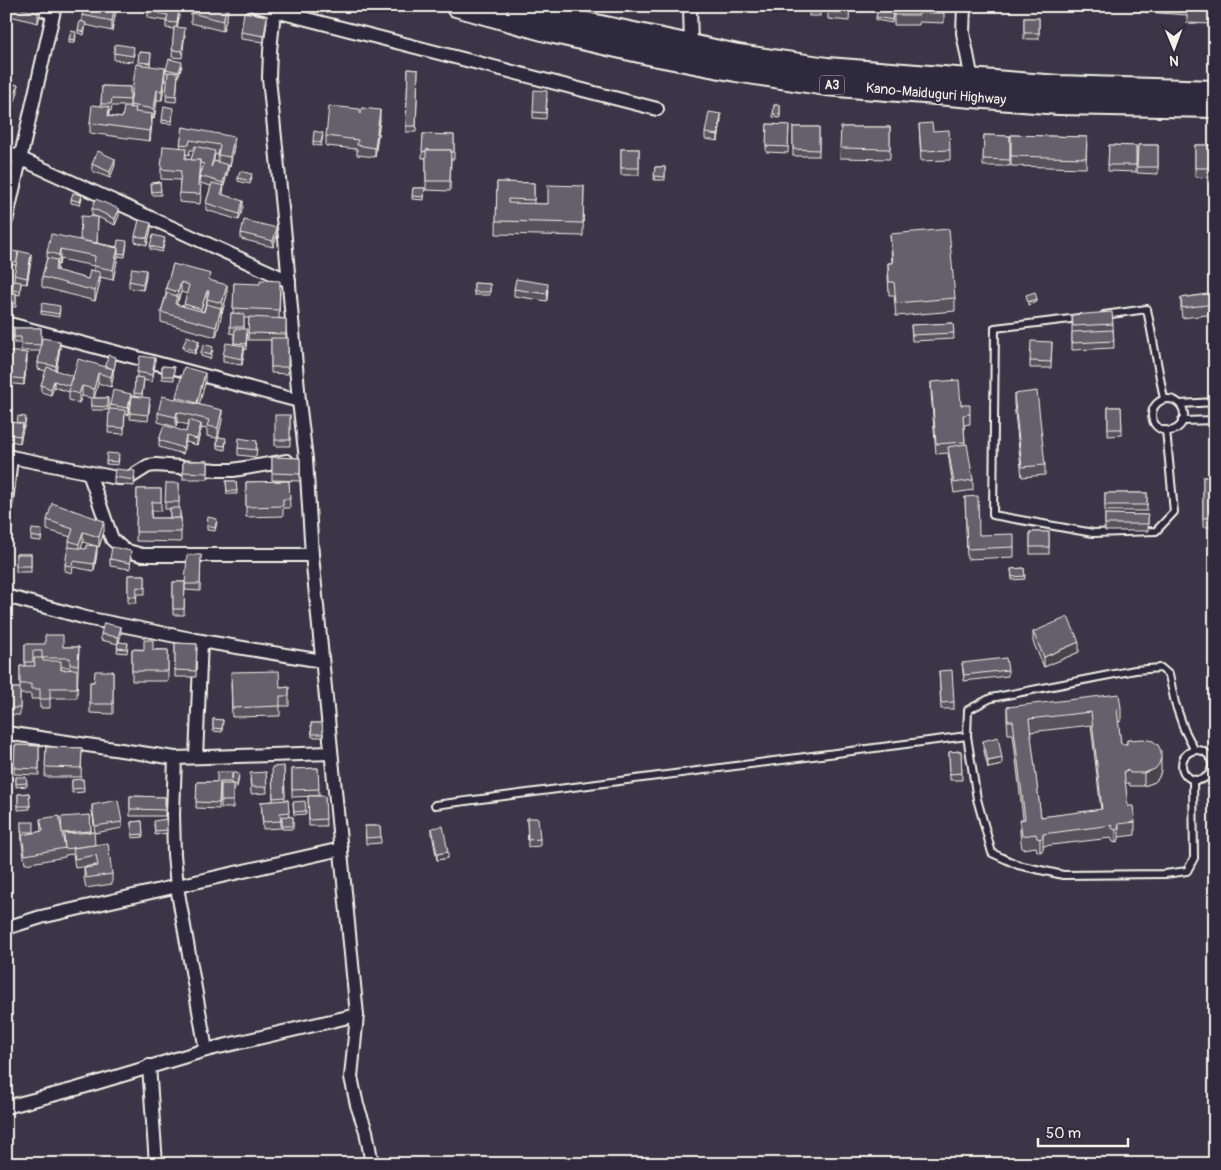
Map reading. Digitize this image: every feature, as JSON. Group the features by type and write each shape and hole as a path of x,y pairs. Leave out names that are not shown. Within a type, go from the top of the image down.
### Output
{"highway":[{"name":"Kano-Maiduguri Highway","path":"456,6 550,32 653,55 736,71 826,85 1058,104 1215,107"},
{"name":"Kano-Maiduguri Highway","path":"518,6 554,16 738,55 828,68 1059,86 1215,91"}],"street":[{"path":"6,221 54,10 32,6"},
{"path":"256,6 657,109"},
{"path":"690,6 691,45"},
{"path":"964,6 963,32 972,80"},
{"path":"274,11 270,51 270,78 306,459 312,555 357,1015 351,1077 357,1105 366,1131 372,1164"},
{"path":"6,152 289,281"},
{"path":"6,323 299,400"},
{"path":"6,502 9,457 117,478 129,478 148,466 156,465 202,470 233,470 306,459"},
{"path":"90,473 112,539 124,550 142,555 312,555"},
{"path":"6,596 86,618 201,642 322,661"},
{"path":"196,757 201,642"},
{"path":"6,733 175,758 331,753"},
{"path":"175,758 174,838 177,887 206,1050"},
{"path":"6,928 41,917 341,849"},
{"path":"6,1107 76,1089 206,1050 357,1015"},
{"path":"149,1066 155,1160 166,1164"}],"lane":[{"path":"1100,315 1147,309 1164,399"},
{"path":"1090,316 995,328 993,515 1093,533 1156,531 1174,512 1166,430"},
{"path":"1180,404 1184,415 1182,422 1176,428 1166,430 1157,425 1152,415 1156,405 1164,399 1170,399 1180,404 1215,402"},
{"path":"1182,422 1215,420"},
{"path":"1193,780 1194,858 1187,871 1165,874 1063,875 1018,865 992,853 977,799 967,736 968,710 991,698 1135,670 1161,668 1169,676 1175,703 1184,729 1194,749"},
{"path":"435,805 967,736"},
{"path":"1204,750 1212,760 1213,771 1204,779 1193,780 1184,774 1181,764 1185,754 1194,749 1204,750 1215,752"}],"building":[{"path":"10,6 40,6 38,13"},
{"path":"84,6 115,6 112,21 82,15"},
{"path":"149,6 179,10 177,23 166,22 168,15 148,11"},
{"path":"192,6 227,6 223,21 191,13"},
{"path":"809,6 820,6 820,13 809,13"},
{"path":"829,6 850,6 849,14 828,12"},
{"path":"894,6 944,6 944,13 894,15"},
{"path":"1187,6 1214,7 1210,7 1210,12 1187,10"},
{"path":"878,8 893,11 892,20 876,17"},
{"path":"244,12 267,16 264,36 241,32"},
{"path":"1024,18 1039,18 1039,33 1024,33"},
{"path":"80,21 86,23 84,32 78,30"},
{"path":"174,27 185,28 182,51 172,50"},
{"path":"71,31 76,32 75,40 69,39"},
{"path":"115,44 134,47 133,56 114,53"},
{"path":"139,52 151,53 150,63 138,62"},
{"path":"169,59 182,62 179,72 166,69"},
{"path":"136,64 165,68 162,91 157,90 154,109 130,105"},
{"path":"408,69 418,70 416,126 406,126"},
{"path":"168,72 178,73 176,96 166,95"},
{"path":"6,82 18,85 13,101 6,99"},
{"path":"102,86 130,87 130,100 112,99 111,104 101,104"},
{"path":"534,90 547,91 546,113 533,112"},
{"path":"92,105 109,107 108,116 122,118 124,107 136,108 135,112 152,114 150,131 90,123"},
{"path":"774,105 780,105 780,115 773,114"},
{"path":"164,106 173,108 172,121 162,120"},
{"path":"329,106 360,109 361,114 362,108 380,110 375,148 357,145 358,140 326,136"},
{"path":"709,112 721,114 718,135 705,133"},
{"path":"932,123 933,131 949,130 950,150 921,151 919,124"},
{"path":"767,124 789,125 788,147 766,146"},
{"path":"183,127 234,137 230,157 218,155 220,145 190,140 189,145 180,144"},
{"path":"793,127 819,127 819,150 793,149"},
{"path":"841,127 890,127 890,149 840,148"},
{"path":"314,131 323,133 321,143 313,141"},
{"path":"423,134 454,135 454,152 451,152 451,150 422,151"},
{"path":"984,135 1010,136 1010,160 983,159"},
{"path":"1011,135 1087,137 1086,158 1011,156"},
{"path":"1109,145 1136,146 1136,165 1108,165"},
{"path":"1138,145 1158,145 1158,167 1137,167"},
{"path":"1195,145 1215,145 1215,168 1195,168"},
{"path":"163,146 186,148 185,159 200,160 198,185 201,185 200,194 179,193 181,171 161,169"},
{"path":"195,146 215,151 211,167 214,161 228,165 223,183 200,176 204,164 200,163 200,160 191,160"},
{"path":"621,149 639,149 639,168 621,168"},
{"path":"426,150 451,150 450,181 426,181"},
{"path":"98,151 115,159 110,172 92,164"},
{"path":"655,167 665,167 665,177 654,176"},
{"path":"240,171 252,174 250,181 238,178"},
{"path":"160,182 161,191 152,192 151,183"},
{"path":"497,182 534,183 534,200 508,199 508,203 548,204 548,185 584,186 583,223 496,221"},
{"path":"212,183 224,186 221,194 243,201 239,214 206,203"},
{"path":"413,188 425,188 424,197 412,196"},
{"path":"73,193 82,195 80,202 71,199"},
{"path":"96,199 119,209 115,219 92,208"},
{"path":"81,216 98,217 97,243 80,240"},
{"path":"139,220 151,223 147,238 135,236"},
{"path":"244,220 277,228 273,241 241,233"},
{"path":"949,229 955,298 896,303 894,282 889,282 888,263 893,263 890,234"},
{"path":"51,234 118,248 113,270 94,266 95,256 60,249 59,255 47,252"},
{"path":"153,235 165,238 162,249 150,246"},
{"path":"118,240 127,241 125,254 118,253 118,248 109,246 117,247"},
{"path":"11,251 18,252 17,262 10,261"},
{"path":"19,251 31,254 27,278 14,275"},
{"path":"47,258 57,260 55,270 88,279 90,270 100,272 95,291 42,277"},
{"path":"173,264 211,274 209,280 227,285 222,303 207,299 209,291 207,291 201,309 184,304 189,285 181,282 178,292 166,288"},
{"path":"132,268 146,270 143,284 129,281"},
{"path":"516,279 548,284 547,294 514,289"},
{"path":"260,280 280,281 279,310 233,308 234,283 260,284"},
{"path":"14,281 21,282 20,291 12,290"},
{"path":"474,283 490,284 490,292 474,292"},
{"path":"1035,292 1037,299 1028,302 1026,295"},
{"path":"10,293 16,293 16,304 10,304"},
{"path":"167,293 177,296 175,304 204,312 206,304 221,308 216,327 161,312"},
{"path":"1215,293 1215,304 1182,308 1181,298"},
{"path":"42,303 60,306 59,314 41,311"},
{"path":"1112,312 1113,324 1073,326 1072,315"},
{"path":"231,313 244,314 244,327 230,327"},
{"path":"249,317 286,319 286,334 248,333"},
{"path":"953,323 954,333 912,335 911,325"},
{"path":"6,326 14,327 13,337 6,336"},
{"path":"14,328 41,328 41,345 21,344 21,337 14,337"},
{"path":"235,329 247,329 246,344 234,343"},
{"path":"1113,330 1114,341 1072,343 1072,332"},
{"path":"187,336 199,341 195,351 183,346"},
{"path":"42,338 60,341 56,366 38,363"},
{"path":"271,338 288,338 288,367 271,367"},
{"path":"1031,341 1052,342 1051,362 1030,361"},
{"path":"226,343 244,346 242,359 223,355"},
{"path":"204,344 213,347 210,355 201,352"},
{"path":"6,351 27,353 24,379 6,377"},
{"path":"108,355 116,357 114,370 106,366"},
{"path":"140,356 155,358 152,375 137,372"},
{"path":"78,359 113,369 111,377 98,373 94,389 82,386 79,394 69,391"},
{"path":"162,366 174,367 174,376 162,376"},
{"path":"47,367 72,376 69,386 54,381 51,389 41,385"},
{"path":"184,367 205,373 197,403 176,397"},
{"path":"135,377 144,378 142,394 134,393"},
{"path":"959,380 961,405 970,405 970,414 963,415 965,442 936,444 931,382"},
{"path":"113,390 131,394 128,408 110,405"},
{"path":"1037,391 1045,465 1022,467 1014,394"},
{"path":"132,396 150,398 148,415 130,413"},
{"path":"162,396 222,410 218,428 207,426 209,420 177,412 176,417 158,413"},
{"path":"91,398 108,398 108,407 91,406"},
{"path":"1108,407 1121,407 1122,429 1108,429"},
{"path":"109,409 125,410 124,428 108,427"},
{"path":"275,415 290,415 290,440 275,440"},
{"path":"18,416 26,417 24,425 17,423"},
{"path":"189,420 201,424 197,439 186,436 183,448 159,440 164,425 186,432"},
{"path":"6,421 23,424 20,436 6,434"},
{"path":"218,437 226,438 225,446 217,445"},
{"path":"239,438 257,441 256,450 238,448"},
{"path":"967,444 973,480 954,483 948,447"},
{"path":"107,453 119,454 118,462 106,461"},
{"path":"272,457 300,458 300,474 272,473"},
{"path":"183,461 208,461 208,473 183,472"},
{"path":"115,469 135,471 134,480 114,477"},
{"path":"1203,477 1215,477 1215,518 1203,518"},
{"path":"226,481 236,481 237,491 227,491"},
{"path":"289,481 290,499 283,499 283,506 246,507 246,482"},
{"path":"166,483 179,483 179,502 165,502"},
{"path":"137,489 161,489 161,502 152,502 151,518 181,518 181,532 136,532"},
{"path":"1105,493 1147,493 1147,505 1105,505"},
{"path":"978,496 979,535 1014,534 1014,547 967,549 965,497"},
{"path":"52,503 104,521 99,537 83,532 79,544 69,541 73,529 47,520"},
{"path":"170,508 180,508 180,518 170,518"},
{"path":"1105,514 1148,515 1148,524 1105,524"},
{"path":"208,517 217,519 215,528 207,526"},
{"path":"32,529 42,530 41,538 31,536"},
{"path":"1030,532 1049,532 1049,547 1030,547"},
{"path":"86,545 97,546 94,564 73,561 72,566 65,565 68,547 86,549"},
{"path":"112,547 131,551 130,563 110,559"},
{"path":"16,554 31,554 31,566 16,566"},
{"path":"187,555 201,555 200,584 185,584"},
{"path":"1024,568 1025,576 1012,577 1011,569"},
{"path":"128,575 145,575 145,588 137,587 136,597 128,596"},
{"path":"173,582 185,582 184,609 173,609"},
{"path":"1068,617 1079,642 1044,657 1033,632"},
{"path":"104,623 121,627 118,637 101,634"},
{"path":"45,635 63,635 63,647 79,647 78,665 70,665 70,658 42,658 42,651 33,651 33,662 25,662 25,644 45,644"},
{"path":"144,640 153,640 153,650 168,650 168,671 132,671 132,649 144,650"},
{"path":"118,642 128,643 127,649 117,648"},
{"path":"175,643 197,644 196,671 175,670"},
{"path":"34,658 43,658 43,661 61,661 61,670 77,669 77,688 50,688 50,699 40,699 40,689 31,689 31,684 20,684 20,666 35,666"},
{"path":"1006,658 1008,670 964,675 962,663"},
{"path":"952,670 954,702 941,703 939,671"},
{"path":"95,671 113,671 113,704 90,704 90,682 94,682"},
{"path":"279,671 280,688 289,687 289,696 280,696 280,706 232,708 231,672"},
{"path":"6,688 20,688 20,708 8,708"},
{"path":"1119,694 1121,708 1117,709 1121,744 1127,744 1127,740 1143,739 1153,741 1161,751 1159,764 1155,769 1144,773 1124,771 1128,806 1133,806 1135,822 1118,824 1118,829 1116,830 1111,827 1112,825 1043,834 1043,837 1040,839 1037,838 1036,834 1022,836 1020,820 1025,819 1013,721 1008,721 1007,707","holes":["1091,712 1102,809 1041,817 1029,719"]},
{"path":"213,719 223,720 222,729 213,728"},
{"path":"311,723 322,723 323,734 312,734"},
{"path":"998,737 1002,758 988,761 983,741"},
{"path":"15,745 39,746 39,769 14,768"},
{"path":"46,747 82,748 81,768 45,767"},
{"path":"961,751 962,773 950,774 949,752"},
{"path":"284,766 285,797 273,798 272,767"},
{"path":"318,768 319,789 292,790 292,769"},
{"path":"217,772 232,772 232,779 233,772 239,774 237,785 231,784 231,782 217,782"},
{"path":"266,772 267,787 251,787 250,773"},
{"path":"16,777 26,777 27,783 16,784"},
{"path":"83,779 84,788 72,789 72,780"},
{"path":"197,782 220,782 219,803 196,802"},
{"path":"221,784 233,784 233,801 221,801"},
{"path":"29,793 30,806 18,806 18,794"},
{"path":"130,796 165,797 165,810 130,809"},
{"path":"308,796 325,796 326,819 309,820"},
{"path":"118,800 122,822 95,826 92,805"},
{"path":"288,800 289,812 280,813 281,821 263,822 261,802"},
{"path":"305,801 306,811 294,812 293,802"},
{"path":"90,815 91,831 62,833 61,817"},
{"path":"59,816 65,848 25,855 22,835 43,831 40,819"},
{"path":"282,816 293,817 293,826 282,826"},
{"path":"527,818 538,818 540,839 528,840"},
{"path":"166,819 167,830 155,831 154,821"},
{"path":"142,821 143,834 132,835 131,822"},
{"path":"21,822 34,822 34,832 21,832"},
{"path":"365,826 380,826 381,837 366,838"},
{"path":"443,826 448,852 437,854 432,828"},
{"path":"94,832 95,845 65,849 64,834"},
{"path":"108,843 112,874 86,878 84,868 98,866 96,855 75,859 73,848"}]}
